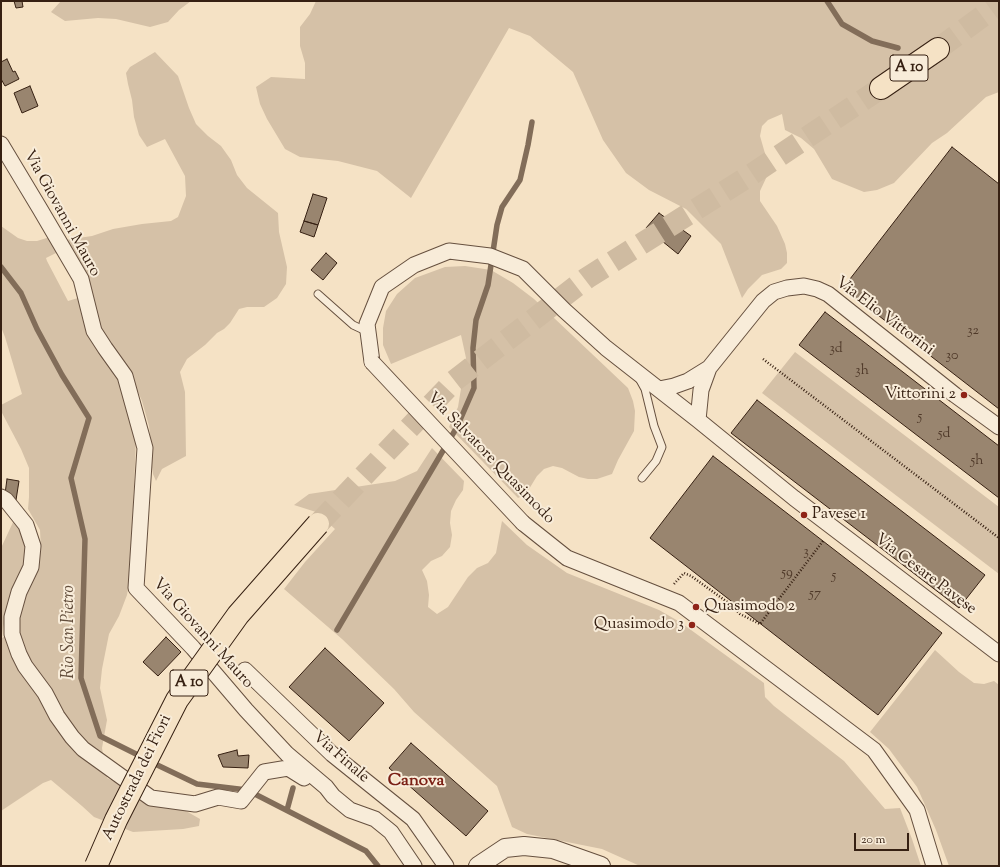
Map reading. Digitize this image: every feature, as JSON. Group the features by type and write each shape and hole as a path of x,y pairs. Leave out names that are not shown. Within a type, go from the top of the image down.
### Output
{"highway":[{"name":"A 10","path":"881,88 938,49"},
{"name":"Autostrada dei Fiori","path":"96,866 116,820 177,700 238,615 318,524"}],"street":[{"name":"Via Giovanni Mauro","path":"1,144 81,279 94,331 125,376 145,448 136,588 287,754 326,787 350,810 375,819 391,832 414,866"},
{"name":"Via Salvatore Quasimodo","path":"698,420 606,348 564,310 523,269 490,256 449,251 414,265 382,287 366,324 372,362 523,523 567,558 679,603 874,750 917,810 934,866"},
{"name":"Via Elio Vittorini","path":"709,368 763,301 774,292 787,288 804,286 817,289 828,294 955,395 999,427"},
{"path":"659,389 688,381 709,368"},
{"path":"698,420 701,390 709,368"},
{"name":"Via Cesare Pavese","path":"698,420 794,498 999,654"},
{"path":"1,497 6,500 26,525 33,546 31,567 19,592 12,617 12,634 25,666 45,693 57,716 72,737 83,749 151,798 195,804 218,797 241,801 264,772 288,768 321,791 334,796"},
{"name":"Via Finale","path":"245,670 332,754 413,819 446,866"},
{"path":"478,866 505,848 524,846 553,849 600,866"}],"lane":[{"path":"318,294 353,326 368,332"},
{"path":"635,370 646,389 654,426 662,447 656,461 642,478"}],"path":[{"path":"763,359 999,538"},
{"path":"665,597 672,586 684,573 715,592 740,614 760,624 833,528"}],"shaded area":[{"path":"61,1 191,1 179,10 168,22 150,27 116,19 98,18 65,21 51,12"},
{"path":"316,1 999,1 999,92 986,97 947,133 932,143 894,183 877,190 864,192 832,179 814,149 801,138 785,130 782,114 768,120 762,126 760,136 768,164 768,174 760,191 760,201 777,226 785,244 787,263 781,269 762,275 748,289 742,298 721,244 686,209 649,190 626,173 603,140 573,72 530,36 509,28 411,198 377,171 338,161 300,157 285,149 267,119 260,104 256,87 271,77 305,79 305,63 300,46 300,27 310,14"},
{"path":"155,52 178,76 196,124 221,146 231,160 237,175 247,188 278,213 279,232 287,267 286,284 277,298 264,307 247,307 239,309 224,329 217,333 205,345 187,359 180,372 185,392 186,456 162,469 156,481 153,474 151,461 152,452 149,426 142,401 134,383 96,323 65,240 92,236 113,229 171,221 178,217 186,196 185,176 165,139 147,147 139,135 126,73 130,67"},
{"path":"1,226 18,238 27,241 37,241 50,237 58,252 46,258 47,261 68,301 78,298 98,351 125,390 136,440 130,577 127,595 119,616 109,634 100,688 107,720 102,748 107,778 162,805 186,811 200,819 199,826 183,829 133,832 94,817 51,780 43,783 1,811 1,548 15,518 26,540 26,557 10,597 2,638 17,629 17,612 41,549 40,530 28,509 29,468 1,411 1,405 22,394 1,327"},
{"path":"465,266 491,270 513,283 534,299 628,388 635,411 634,431 612,474 597,479 588,479 579,477 562,468 553,466 544,469 537,476 526,494 518,498 449,427 458,407 466,358 461,335 391,364 383,345 383,328 386,311 397,294 415,278 445,267"},
{"path":"795,352 999,507 999,574 762,393"},
{"path":"432,448 464,481 463,490 451,511 450,523 452,535 450,547 442,556 431,561 422,570 427,581 429,595 428,607 437,614 448,607 468,577 477,568 488,563 496,553 502,521 527,545 567,573 659,610 680,622 764,683 765,697 774,706 844,761 885,809 900,808 921,866 640,866 602,849 527,834 512,827 497,786 414,712 394,689 342,639 284,589 305,562 335,529 316,512 294,505 309,494 395,481 417,471"},
{"path":"935,650 959,672 974,683 984,684 994,681 999,685 999,866 949,866 936,830 917,787 889,749 870,732"}],"building":[{"path":"14,1 22,1 23,7 16,8"},
{"path":"7,59 13,72 15,71 19,79 5,86 1,79 1,62"},
{"path":"30,86 38,106 22,113 14,93"},
{"path":"952,147 999,184 999,409 843,288"},
{"path":"313,194 327,198 318,225 304,221"},
{"path":"659,213 691,236 678,254 646,228"},
{"path":"304,221 318,225 314,237 300,232"},
{"path":"326,253 337,263 323,280 311,270"},
{"path":"825,312 999,446 999,498 799,345"},
{"path":"757,400 985,575 959,608 731,433"},
{"path":"713,456 942,633 878,715 650,538"},
{"path":"7,479 19,481 16,500 5,494"},
{"path":"166,637 181,652 158,676 143,662"},
{"path":"325,648 384,703 349,741 289,687"},
{"path":"411,743 488,811 466,836 389,768"},
{"path":"237,750 238,756 249,755 248,768 223,767 218,755"}],"waterway":[{"path":"827,1 842,24 872,41 898,48"},
{"path":"337,630 457,427 474,388 473,348 476,320 488,285 497,225 502,207 520,180 532,122"},
{"name":"Rio San Pietro","path":"1,267 21,293 37,329 62,375 89,418 71,478 85,539 81,678 100,736 144,758"},
{"name":"Rio San Pietro","path":"151,762 197,784 247,790 366,851 378,866"},
{"path":"287,810 293,788"}],"tunnel":[{"path":"938,49 999,4"},
{"path":"318,524 454,381 587,278 749,176 881,88"}],"place":[{"name":"Vittorini 2","path":"964,395"},
{"name":"Pavese 1","path":"804,515"},
{"name":"Quasimodo 2","path":"696,607"},
{"name":"Quasimodo 3","path":"692,625"}],"district":[{"name":"Canova","path":"416,782"}]}
